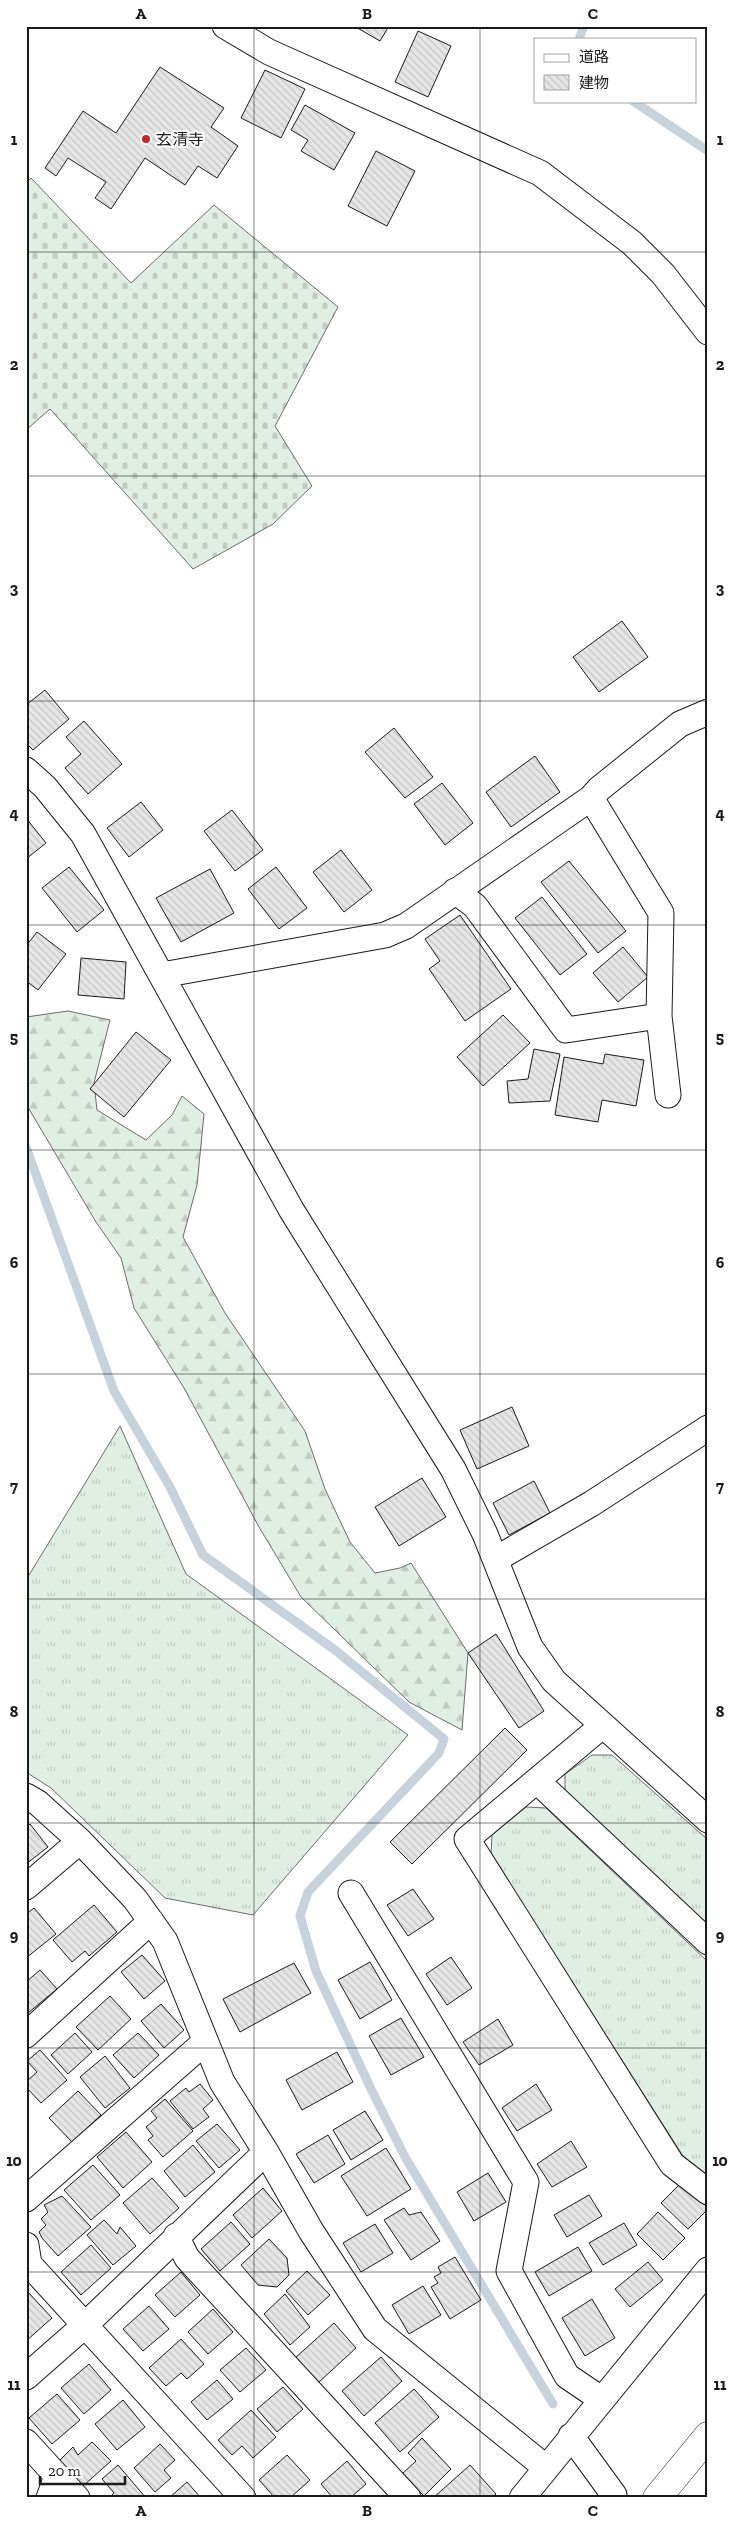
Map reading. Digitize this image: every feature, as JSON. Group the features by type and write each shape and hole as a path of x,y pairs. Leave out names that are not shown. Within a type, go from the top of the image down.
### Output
{"highway":[{"path":"658,2498 708,2436"}],"street":[{"path":"225,26 270,52 540,173 632,243 663,274 708,332"},
{"path":"162,975 385,935 406,926 592,798 598,789 680,724 708,712"},
{"path":"26,770 45,787 83,834 292,1211 453,1469 496,1559 530,1647 554,1681 708,1820"},
{"path":"592,798 661,913 659,1016 668,1095"},
{"path":"455,891 475,906 566,1030 659,1016"},
{"path":"496,1559 591,1504 708,1428"},
{"path":"602,1726 538,1782 467,1839 672,2164 708,2192"},
{"path":"538,1782 708,1942"},
{"path":"26,1796 38,1803 80,1842 135,1899 165,1941 222,2082 266,2152 311,2231 375,2329 545,2467"},
{"path":"26,1887 80,1842"},
{"path":"350,1893 526,2182 509,2271 567,2376 602,2399"},
{"path":"26,2035 151,1921"},
{"path":"26,2199 205,2042"},
{"path":"26,2378 84,2326 266,2152"},
{"path":"176,2236 187,2258 408,2498"},
{"path":"26,2245 29,2264 243,2498"},
{"path":"522,2498 545,2467 708,2270"},
{"path":"572,2436 614,2495"},
{"path":"26,2442 53,2487 77,2498"}],"green space":[{"path":"31,178 131,283 214,205 338,307 275,426 312,486 273,524 193,569 50,409 26,430 26,183"},
{"path":"68,1011 110,1020 94,1083 97,1110 146,1140 172,1115 182,1096 204,1114 197,1185 183,1237 225,1313 305,1431 325,1489 350,1542 375,1573 400,1568 411,1563 468,1653 462,1730 409,1702 301,1597 259,1527 184,1388 134,1308 121,1258 96,1222 26,1104 26,1017"},
{"path":"120,1426 186,1574 408,1735 253,1915 165,1898 51,1788 26,1772 26,1580"},
{"path":"592,1755 612,1755 708,1840 708,1927 565,1792 565,1774"},
{"path":"526,1807 546,1808 708,1962 708,2178 683,2156 491,1855 492,1835"}],"building":[{"path":"354,26 389,26 380,41"},
{"path":"418,31 451,46 428,97 395,82"},
{"name":"玄清寺","path":"160,67 224,108 211,127 238,146 217,178 198,166 185,185 145,158 111,209 95,198 106,182 68,158 56,176 45,168 83,111 116,133"},
{"path":"265,70 305,89 281,138 241,118"},
{"path":"305,105 355,133 334,170 301,151 308,140 291,130"},
{"path":"376,151 415,171 387,226 348,206"},
{"path":"622,621 648,657 599,692 573,657"},
{"path":"45,690 69,719 33,750 26,743 26,705"},
{"path":"84,721 122,764 88,794 65,768 81,754 66,737"},
{"path":"394,728 433,777 405,798 365,752"},
{"path":"535,756 560,792 511,827 486,792"},
{"path":"442,783 473,823 445,845 414,804"},
{"path":"141,802 163,830 129,857 107,828"},
{"path":"232,810 263,850 235,871 204,831"},
{"path":"26,818 46,843 26,859"},
{"path":"341,850 372,890 344,912 313,872"},
{"path":"569,861 626,931 598,953 541,882"},
{"path":"69,867 104,910 77,932 42,888"},
{"path":"276,867 307,908 279,929 248,889"},
{"path":"210,869 234,913 181,942 156,898"},
{"path":"542,897 587,954 560,975 515,918"},
{"path":"460,915 511,989 465,1021 429,969 440,961 425,939"},
{"path":"37,932 66,954 38,990 26,981 26,946"},
{"path":"623,947 648,977 618,1002 593,973"},
{"path":"81,958 126,962 124,999 78,995"},
{"path":"503,1015 530,1043 483,1086 457,1057"},
{"path":"136,1032 171,1060 124,1117 90,1089"},
{"path":"534,1049 560,1054 550,1101 509,1103 507,1081 528,1079"},
{"path":"605,1054 644,1060 636,1106 602,1100 598,1122 555,1115 564,1057 603,1064"},
{"path":"512,1407 529,1446 477,1469 460,1430"},
{"path":"422,1478 446,1517 399,1546 375,1507"},
{"path":"534,1481 550,1513 509,1535 493,1503"},
{"path":"496,1634 544,1711 519,1728 468,1653"},
{"path":"505,1728 527,1750 412,1864 390,1842"},
{"path":"30,1824 48,1847 26,1864 26,1827"},
{"path":"413,1889 434,1919 408,1936 387,1905"},
{"path":"94,1905 117,1932 89,1956 85,1951 72,1962 53,1940"},
{"path":"34,1908 56,1934 26,1958 26,1914"},
{"path":"142,1955 165,1981 144,1999 121,1972"},
{"path":"451,1957 472,1988 447,2005 426,1974"},
{"path":"370,1962 392,2000 360,2019 338,1980"},
{"path":"294,1963 311,1993 240,2032 223,1999"},
{"path":"40,1970 57,1989 28,2013 26,2011 26,1982"},
{"path":"110,1996 131,2019 98,2050 76,2027"},
{"path":"161,2004 184,2030 164,2048 141,2021"},
{"path":"401,2018 424,2057 391,2075 369,2036"},
{"path":"498,2019 513,2045 479,2065 463,2042"},
{"path":"75,2033 92,2052 68,2074 51,2055"},
{"path":"138,2033 159,2055 134,2078 113,2055"},
{"path":"40,2050 67,2080 41,2103 26,2087 26,2082 37,2072 27,2061"},
{"path":"337,2052 353,2082 302,2110 286,2080"},
{"path":"105,2056 130,2088 105,2108 80,2077"},
{"path":"200,2084 213,2100 203,2109 209,2117 193,2129 170,2101 186,2088 189,2092"},
{"path":"536,2084 552,2110 517,2131 502,2108"},
{"path":"78,2091 101,2115 72,2142 49,2118"},
{"path":"165,2099 193,2131 163,2157 148,2140 153,2136 146,2127 157,2118 151,2111"},
{"path":"365,2111 383,2140 351,2160 333,2130"},
{"path":"217,2124 240,2150 219,2168 196,2141"},
{"path":"126,2132 152,2162 123,2188 97,2157"},
{"path":"328,2135 345,2164 314,2183 296,2154"},
{"path":"571,2141 587,2167 552,2187 537,2164"},
{"path":"193,2145 215,2172 185,2197 164,2171"},
{"path":"386,2148 411,2189 367,2216 341,2176"},
{"path":"93,2165 120,2195 91,2220 64,2190"},
{"path":"488,2173 506,2202 474,2221 457,2192"},
{"path":"152,2178 179,2208 150,2234 123,2203"},
{"path":"683,2181 708,2205 708,2209 688,2229 661,2203"},
{"path":"263,2188 282,2211 252,2238 233,2215"},
{"path":"589,2195 602,2216 567,2237 554,2215"},
{"path":"62,2196 91,2227 58,2256 39,2232 46,2225 41,2219 48,2212 44,2205"},
{"path":"404,2208 409,2215 421,2212 440,2241 411,2260 384,2220"},
{"path":"658,2212 685,2238 663,2260 637,2234"},
{"path":"104,2220 117,2234 120,2227 136,2246 113,2265 87,2235"},
{"path":"231,2222 250,2244 220,2271 201,2249"},
{"path":"624,2223 637,2245 603,2265 589,2243"},
{"path":"375,2224 393,2253 361,2272 343,2243"},
{"path":"269,2239 287,2258 289,2275 277,2287 258,2285 241,2265"},
{"path":"91,2245 111,2268 81,2295 61,2272"},
{"path":"578,2247 592,2271 549,2296 535,2272"},
{"path":"455,2257 481,2300 450,2319 431,2287 438,2283 434,2277 441,2273 438,2267"},
{"path":"648,2262 663,2280 630,2307 615,2289"},
{"path":"307,2271 330,2295 308,2315 286,2291"},
{"path":"181,2272 200,2295 175,2317 155,2295"},
{"path":"423,2286 441,2315 409,2334 392,2305"},
{"path":"28,2292 52,2318 26,2341 26,2293"},
{"path":"285,2294 310,2327 290,2345 264,2314"},
{"path":"592,2299 615,2338 585,2356 562,2318"},
{"path":"149,2306 169,2329 143,2351 123,2329"},
{"path":"213,2309 233,2332 208,2354 188,2332"},
{"path":"334,2323 356,2348 318,2383 295,2358"},
{"path":"181,2339 204,2364 187,2379 181,2373 166,2386 149,2368"},
{"path":"246,2348 266,2370 240,2392 220,2370"},
{"path":"381,2357 402,2381 364,2416 342,2391"},
{"path":"89,2364 111,2390 84,2414 61,2388"},
{"path":"217,2380 233,2399 207,2420 191,2402"},
{"path":"283,2387 303,2409 277,2432 257,2409"},
{"path":"414,2389 439,2417 400,2452 375,2423"},
{"path":"57,2394 80,2420 52,2444 29,2418"},
{"path":"123,2400 145,2427 117,2450 95,2424"},
{"path":"251,2410 276,2437 253,2458 242,2446 232,2455 218,2440"},
{"path":"422,2438 451,2469 424,2496 402,2474 416,2461 408,2453"},
{"path":"92,2442 111,2461 83,2486 57,2463 73,2447 78,2455"},
{"path":"160,2444 175,2460 164,2470 171,2478 155,2492 134,2468"},
{"path":"287,2455 310,2480 290,2498 275,2498 259,2480"},
{"path":"347,2461 366,2484 350,2498 333,2498 321,2484"},
{"path":"118,2465 146,2498 109,2498 114,2493 102,2479"},
{"path":"470,2465 496,2494 491,2498 433,2498"},
{"path":"187,2482 201,2498 169,2498"}],"waterway":[{"path":"579,38 584,26"},
{"path":"634,102 708,151"},
{"path":"26,1147 114,1391 170,1487 203,1555 335,1650 444,1739 439,1753 308,1892 300,1916 316,1971 405,2157 553,2404"}],"place":[{"name":"玄清寺","path":"146,139"}]}
